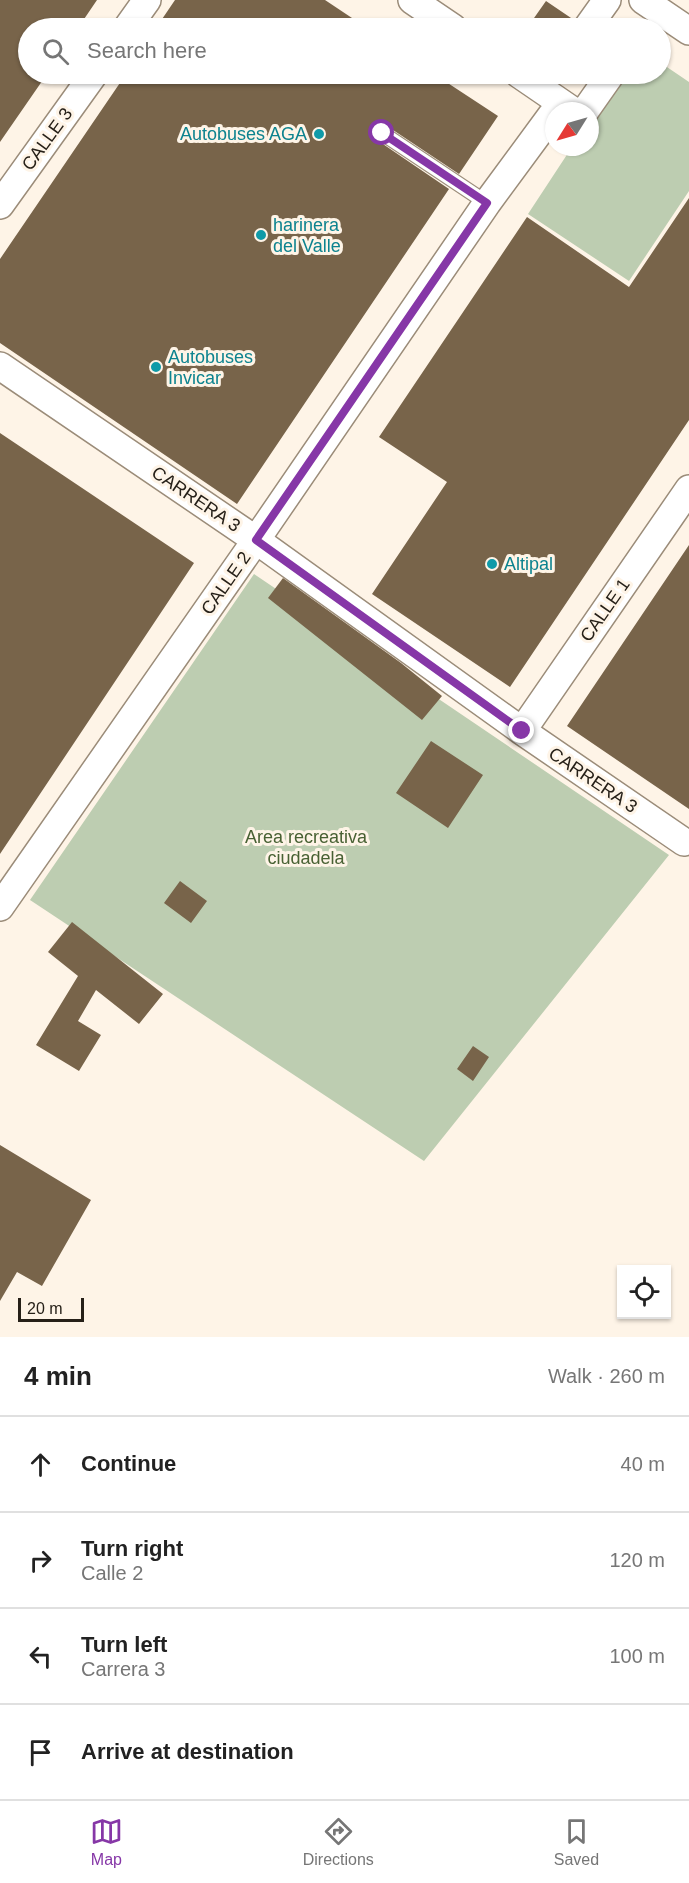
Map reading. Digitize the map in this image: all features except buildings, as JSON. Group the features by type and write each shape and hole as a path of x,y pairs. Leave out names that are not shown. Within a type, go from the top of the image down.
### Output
{"street":[{"path":"134,18 147,0"},
{"path":"412,0 438,18"},
{"path":"594,18 608,0"},
{"path":"651,9 667,18"},
{"path":"671,21 689,31"},
{"name":"CALLE 3","path":"0,205 87,84"},
{"path":"534,84 560,101"},
{"name":"CALLE 2","path":"0,907 560,101 592,84"},
{"name":"CARRERA 3","path":"0,366 256,540 522,731 684,842"},
{"name":"CALLE 1","path":"522,731 689,489"}],"lane":[{"path":"382,133 487,203"}],"green space":[{"path":"671,70 689,82 689,191 629,281 528,214 566,156 599,156 599,107 614,84 671,84"},
{"name":"Area recreativa ciudadela","path":"254,574 669,855 424,1161 30,900"}],"place":[{"name":"Autobuses AGA","path":"319,134"},
{"name":"harinera del Valle","path":"261,235"},
{"name":"Autobuses Invicar","path":"156,367"},
{"name":"Altipal","path":"492,564"}],"route":[{"path":"382,133 487,203 256,540 522,731"}]}
